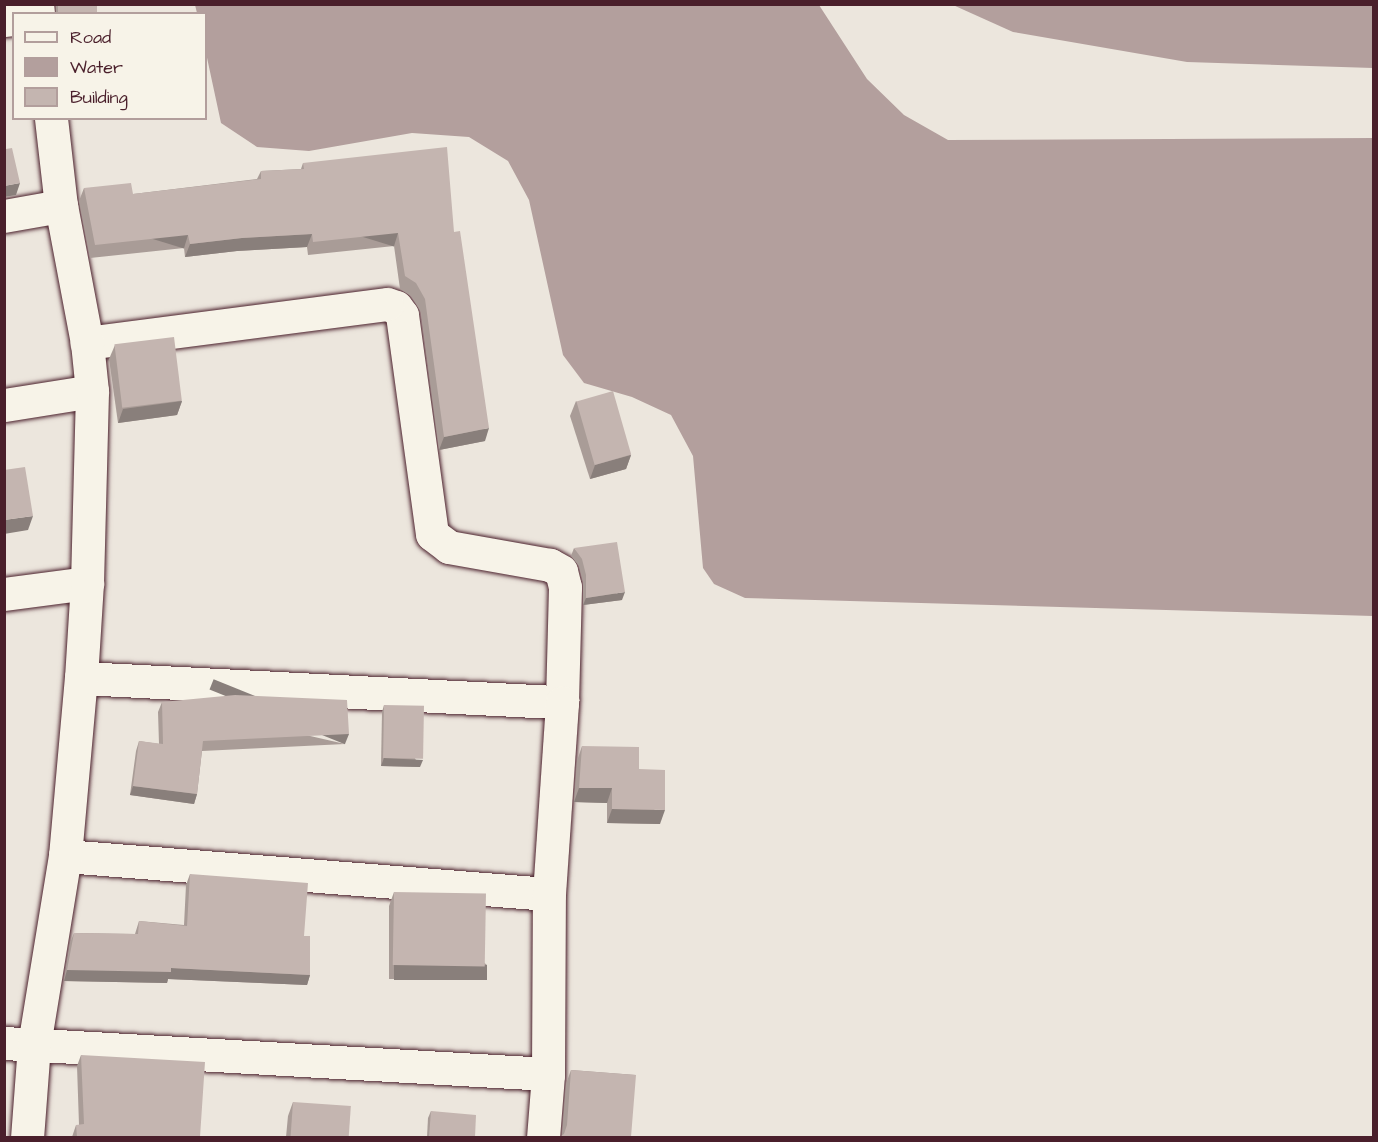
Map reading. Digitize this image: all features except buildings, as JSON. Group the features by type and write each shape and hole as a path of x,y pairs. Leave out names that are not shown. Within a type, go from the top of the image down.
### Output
{"street":[{"path":"27,1137 19,1044 65,856 87,583 92,391 87,343 61,206 51,120"},
{"path":"4,216 61,206"},
{"path":"87,343 387,304 396,307 402,315 432,534 449,547 550,565 561,571 565,587 562,702 549,894 548,1074 543,1137"},
{"path":"4,405 92,391"},
{"path":"4,594 87,583"},
{"path":"81,678 562,702"},
{"path":"65,856 549,894"},
{"path":"19,1044 548,1074"}],"water":[{"path":"195,5 819,5 867,79 904,115 948,140 1373,138 1373,616 745,598 714,584 703,568 693,456 671,415 632,397 584,383 563,355 529,200 508,161 469,137 412,133 309,151 257,147 221,123 207,58 207,12 197,12"},
{"path":"953,5 1373,5 1373,68 1187,62 1013,32"}]}
